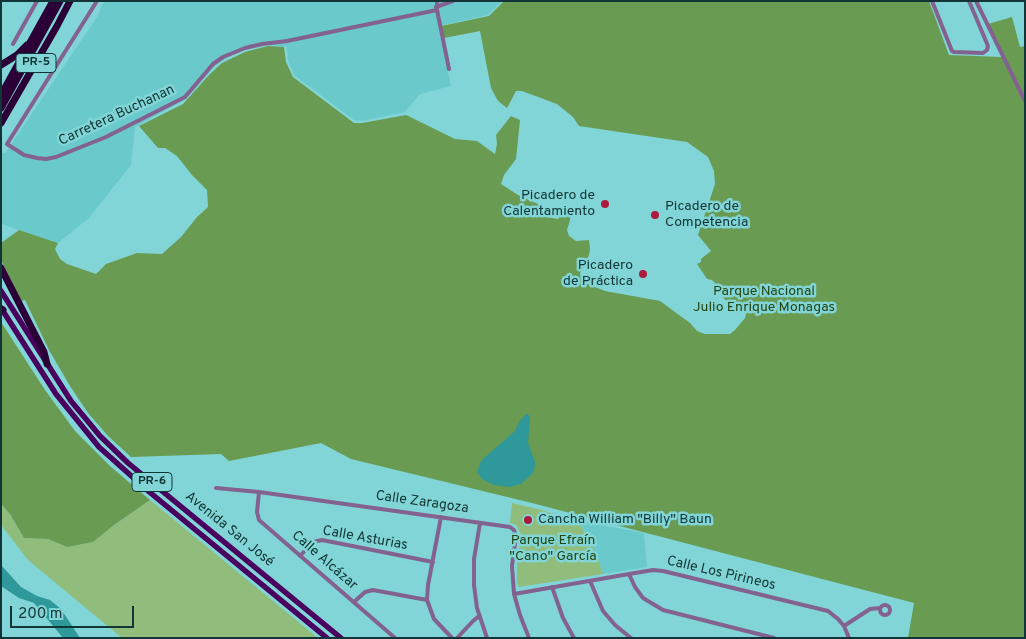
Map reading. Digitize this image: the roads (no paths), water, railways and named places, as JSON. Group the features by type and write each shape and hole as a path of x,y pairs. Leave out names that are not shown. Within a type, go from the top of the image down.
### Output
{"highway":[{"name":"PR-5","path":"1,95 53,1"},
{"path":"1,108 60,1"},
{"name":"PR-5","path":"1,123 70,1"},
{"path":"1,65 17,55 33,40"},
{"path":"1,268 44,352 47,364"}],"main road":[{"name":"Avenida San José","path":"1,291 47,364 81,413 100,436 122,457 341,638"},
{"name":"Avenida San José","path":"2,309 60,400 106,454 327,638"}],"street":[{"path":"13,44 37,1"},
{"name":"Carretera Buchanan","path":"97,1 7,144 31,158 46,159 56,157 106,137 184,98 213,64 223,57 245,48 262,44 287,42 437,8 453,1"},
{"path":"437,1 449,69"},
{"path":"932,1 952,51 983,53 987,50 988,46 969,1"},
{"path":"976,1 1025,101"},
{"name":"Calle Zaragoza","path":"216,488 259,492 510,527 516,532 512,566 514,594 529,638"},
{"name":"Calle Alcázar","path":"259,492 256,512 259,520 396,638"},
{"path":"441,517 428,585 427,600 434,619 452,638"},
{"path":"480,523 473,571 479,616 487,638"},
{"name":"Calle Asturias","path":"300,556 310,544 322,540 433,562"},
{"name":"Calle Los Pirineos","path":"514,594 653,570 678,574 822,610 834,615 844,626 849,638"},
{"path":"629,574 635,588 643,598 663,610 774,638"},
{"path":"590,580 603,611 615,625 632,638"},
{"path":"552,587 563,618 574,638"},
{"path":"354,602 365,592 373,590 427,600"},
{"path":"844,626 870,609 880,608"},
{"path":"457,638 479,616"}],"place":[{"name":"Picadero de Calentamiento","path":"605,204"},
{"name":"Picadero de Competencia","path":"655,215"},
{"name":"Picadero de Práctica","path":"643,274"},
{"name":"Cancha William \"Billy\" Baun","path":"528,520"}],"park label":[{"name":"Parque Nacional Julio Enrique Monagas","path":"764,300"},
{"name":"Parque Efraín \"Cano\" García","path":"553,550"}]}
